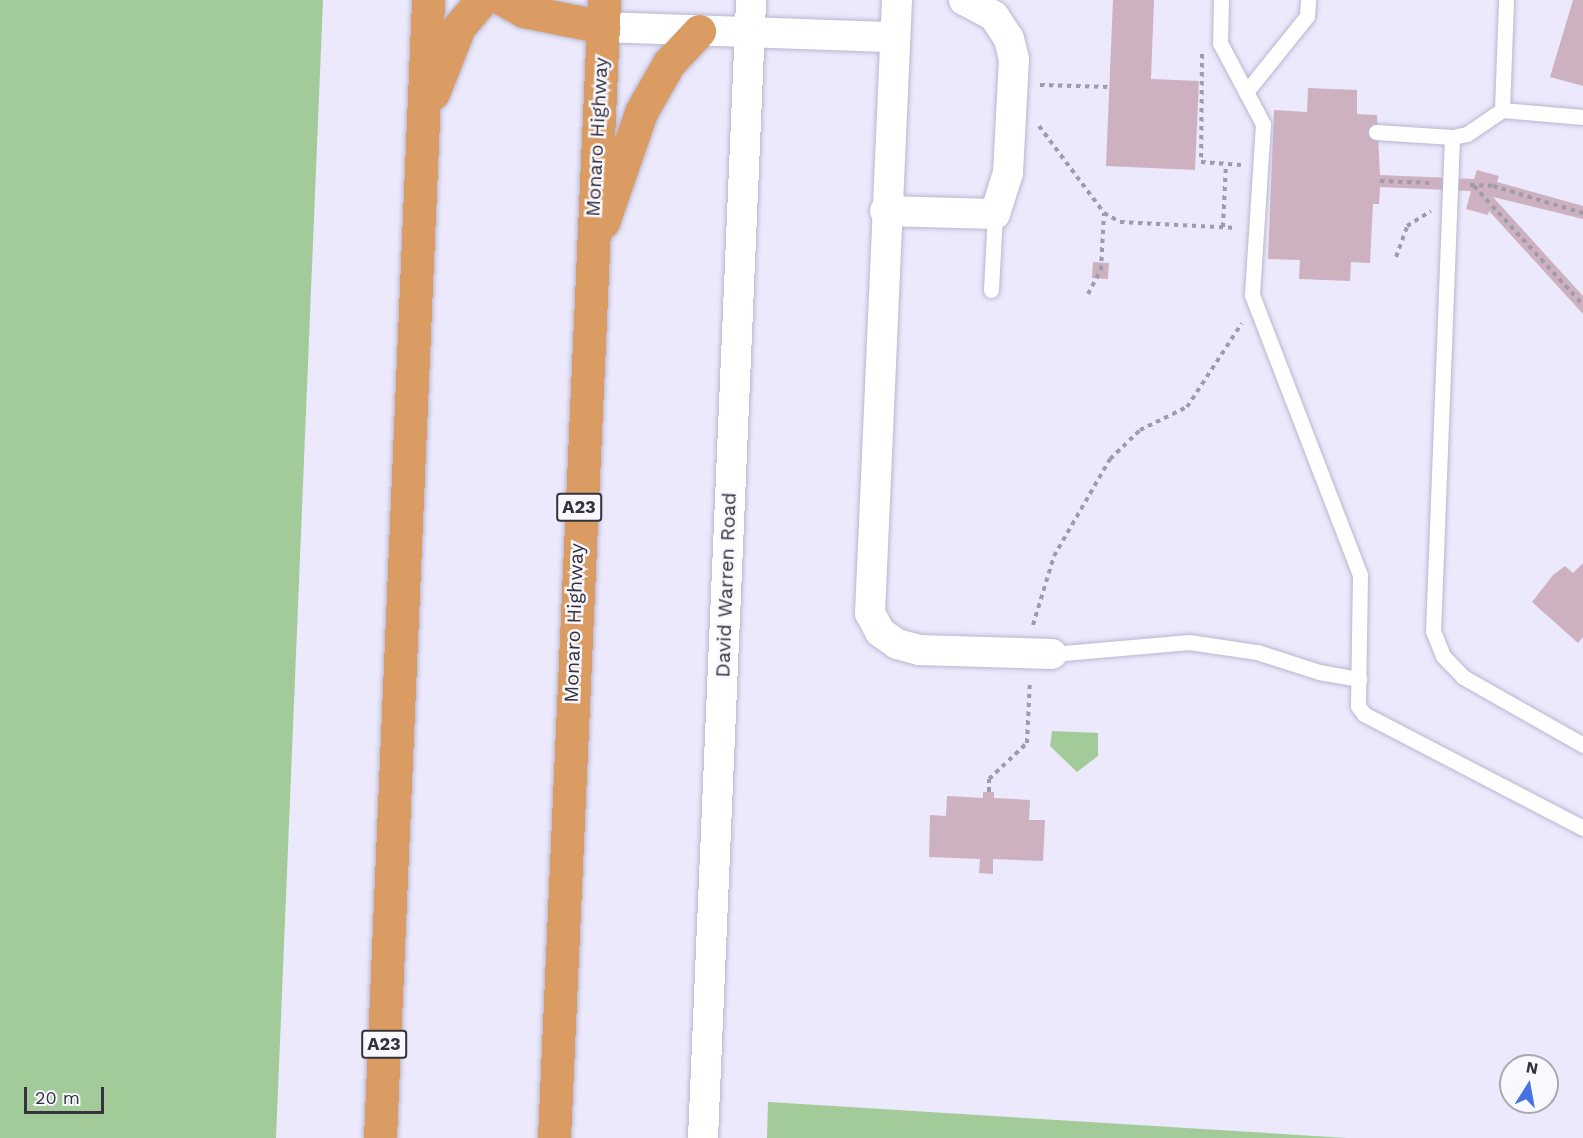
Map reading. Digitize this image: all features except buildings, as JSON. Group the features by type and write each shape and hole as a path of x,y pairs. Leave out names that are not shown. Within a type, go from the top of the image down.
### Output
{"highway":[{"name":"A23","path":"380,1138 428,0"},
{"path":"423,120 459,27 482,0"},
{"path":"504,0 524,11 603,13"},
{"name":"Monaro Highway","path":"554,1138 590,261 603,13"},
{"path":"590,261 641,112 669,63 699,31"}],"street":[{"name":"David Warren Road","path":"703,1138 751,0"},
{"path":"897,0 885,211 870,613 880,632 897,644 919,650 1041,654"},
{"path":"885,211 995,214 1008,173 1014,60 1009,39 994,16 964,0"},
{"path":"603,13 699,31 894,37"}],"lane":[{"path":"1221,0 1220,43 1263,124 1252,295 1360,575 1358,706 1364,714 1583,828"},
{"path":"1246,92 1307,16 1308,0"},
{"path":"1502,110 1506,0"},
{"path":"1376,132 1452,137 1467,134 1502,110 1583,117"},
{"path":"1452,137 1433,631 1443,656 1463,677 1583,745"},
{"path":"991,290 995,214"},
{"path":"1041,654 1189,642 1257,652 1319,672 1359,679"}],"path":[{"path":"1202,47 1201,162 1262,166"},
{"path":"1030,84 1109,87"},
{"path":"1011,126 1039,126 1104,213 1120,222 1257,229"},
{"path":"1223,227 1226,164"},
{"path":"1380,181 1492,186 1583,213"},
{"path":"1473,185 1583,305"},
{"path":"1396,257 1399,241 1417,216 1451,207"},
{"path":"1088,294 1101,270 1104,213"},
{"path":"989,792 989,779 1027,743 1041,654 1036,609 1054,556 1110,459 1129,438 1175,415 1196,397 1224,345 1256,306"}],"green space":[{"path":"0,0 323,0 276,1138 0,1138"},
{"path":"1052,731 1098,733 1098,756 1077,772 1050,746"},
{"path":"769,1102 1347,1138 767,1138"}]}
